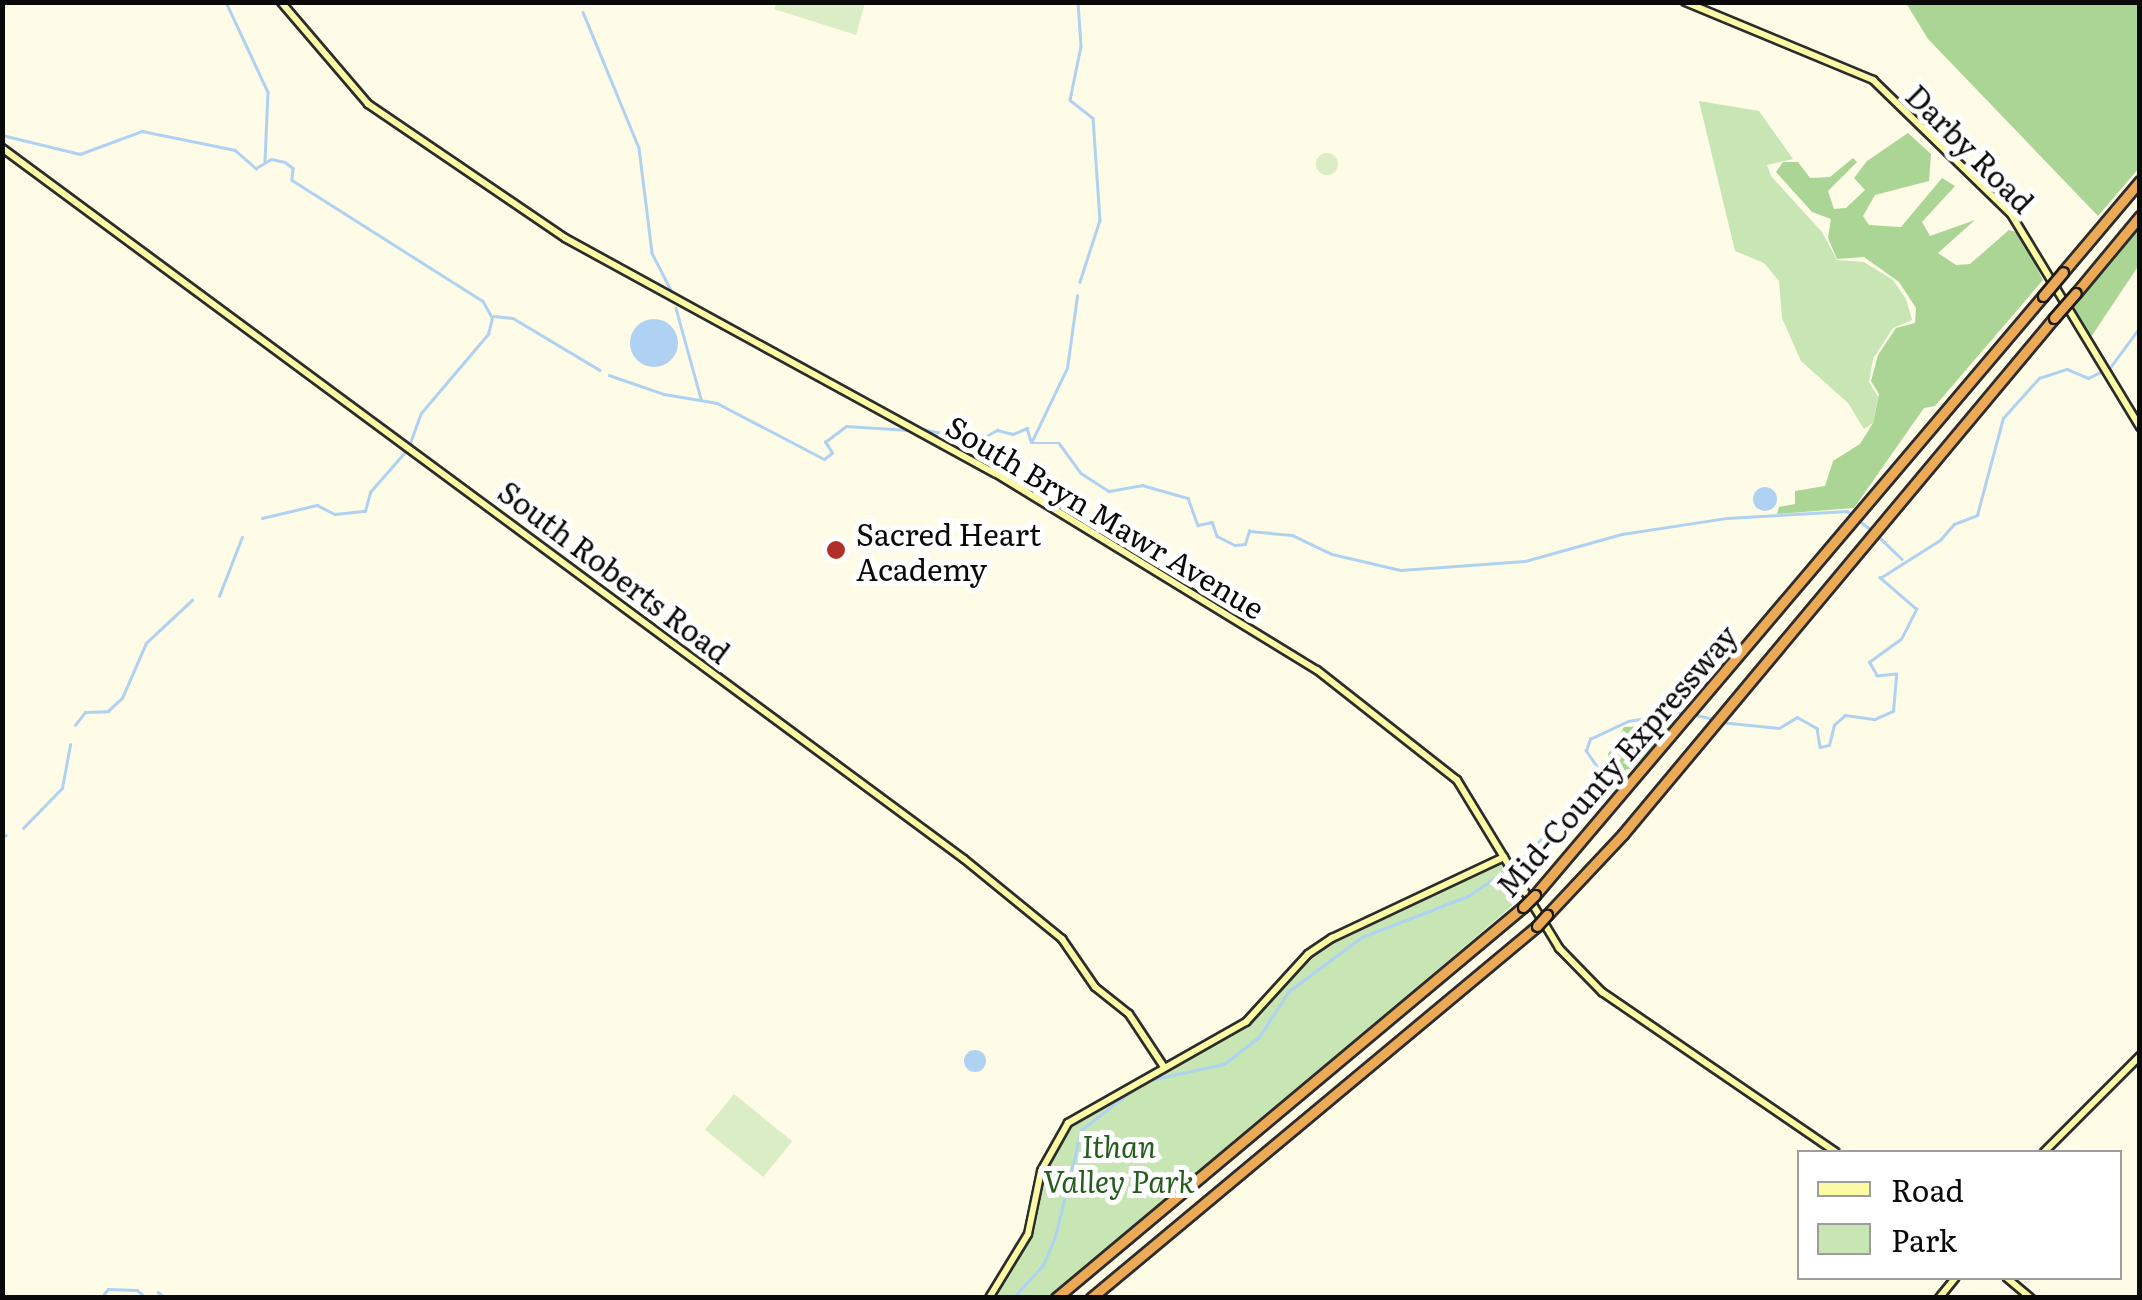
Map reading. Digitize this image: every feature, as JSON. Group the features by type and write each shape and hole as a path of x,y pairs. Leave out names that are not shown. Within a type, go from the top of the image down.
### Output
{"highway":[{"name":"Mid-County Expressway","path":"1056,1298 1535,895 1868,508 2140,181"},
{"name":"Mid-County Expressway","path":"1090,1298 1537,926 1712,728 2140,216"}],"main road":[{"name":"South Bryn Mawr Avenue","path":"281,2 368,104 437,153 644,286 767,345 914,428 1317,670 1456,780 1558,948 1602,992 1833,1150"},
{"name":"Darby Road","path":"1684,2 1873,80 2010,214 2140,426"},
{"name":"South Roberts Road","path":"2,148 964,859 1062,939 1095,987 1129,1014 1164,1067"},
{"path":"989,1298 1028,1234 1041,1171 1068,1123 1246,1022 1308,954 1332,938 1504,856"},
{"path":"2046,1150 2140,1056"},
{"path":"2010,1280 2032,1298"}],"green space":[{"path":"777,2 865,3 856,35 774,9"},
{"path":"1906,3 2139,3 2139,168 2098,216 1928,39"},
{"path":"1699,101 1759,111 1793,159 1767,165 1771,176 1822,232 1837,260 1864,262 1893,280 1906,299 1912,320 1893,328 1873,359 1869,382 1878,397 1873,423 1864,429 1848,403 1801,361 1782,318 1779,281 1764,263 1735,251"},
{"path":"1908,133 1931,154 1929,181 1875,195 1863,216 1869,225 1901,227 1942,178 1955,186 1922,222 1930,236 1975,220 1938,253 1956,265 1970,264 2009,230 2019,233 2043,280 1935,406 1924,408 1854,508 1777,514 1779,507 1795,504 1795,491 1825,486 1833,461 1860,444 1873,423 1879,394 1871,381 1878,355 1896,328 1915,323 1916,308 1899,282 1864,257 1837,259 1828,238 1831,219 1812,212 1776,172 1783,162 1798,162 1810,178 1830,177 1853,158 1857,162 1828,191 1834,209 1846,208 1865,190 1854,178 1867,161"},
{"path":"1327,153 1335,156 1335,172 1327,175 1319,172 1316,164 1319,156"},
{"path":"2139,228 2139,265 2089,340 2070,309"},
{"path":"1665,718 1677,720 1633,768 1608,774 1608,754 1624,727 1652,726"},
{"name":"Ithan Valley Park","path":"1501,864 1519,895 1512,906 1055,1297 989,1298 1028,1234 1041,1171 1068,1123 1246,1022 1308,954 1332,938"},
{"path":"734,1094 792,1141 763,1177 705,1130"}],"water":[{"path":"654,319 671,326 678,343 671,360 654,367 637,360 630,343 637,326"},
{"path":"1765,487 1774,490 1774,508 1765,511 1756,508 1753,499 1756,490"},
{"path":"975,1050 983,1053 983,1069 975,1072 967,1069 964,1061 967,1053"}],"waterway":[{"path":"226,2 268,92 265,161"},
{"path":"1078,2 1081,46 1070,100 1093,118 1100,220 1080,282"},
{"path":"583,12 639,148 652,253 673,294"},
{"path":"2,135 80,154 142,131 235,150 256,168 271,159 285,162 293,168 292,180 483,301 492,317"},
{"path":"1032,441 1067,368 1077,296"},
{"path":"676,308 701,399"},
{"path":"494,316 513,318 600,370"},
{"path":"410,443 421,413 488,334 492,318"},
{"path":"2109,369 2140,327"},
{"path":"1720,722 1779,728 1797,717 1817,728 1820,747 1829,745 1834,725 1845,715 1875,719 1893,711 1896,674 1877,676 1869,662 1901,639 1916,609 1880,578 1940,540 1954,524 1977,515 2003,418 2039,378 2067,369 2088,378 2101,372"},
{"path":"609,375 664,394 717,403 824,459 832,453 825,442 846,426 908,430"},
{"path":"916,428 979,440 997,430 1013,434 1027,428 1031,441"},
{"path":"1031,443 1059,443 1081,473 1109,491 1142,485 1188,498 1198,525 1212,522 1217,536 1235,545 1245,544 1249,531 1292,535 1332,554 1401,570 1525,561 1622,534 1727,518 1847,511 1870,529"},
{"path":"262,518 317,505 335,514 365,511 370,492 405,452"},
{"path":"1876,534 1902,559"},
{"path":"219,596 242,537"},
{"path":"75,725 85,712 108,711 122,698 146,643 192,600"},
{"path":"1514,866 1604,777 1586,751 1590,739 1628,721 1684,712"},
{"path":"1692,714 1713,719"},
{"path":"23,828 62,788 70,745"},
{"path":"2,837 6,835"},
{"path":"1150,1080 1224,1064 1259,1037 1289,991 1362,937 1468,896 1507,870"},
{"path":"1013,1298 1043,1265 1055,1237 1081,1130 1134,1089"},
{"path":"101,1298 108,1289 137,1290 145,1297"},
{"path":"158,1292 166,1298"}],"place":[{"name":"Sacred Heart Academy","path":"836,550"}]}
